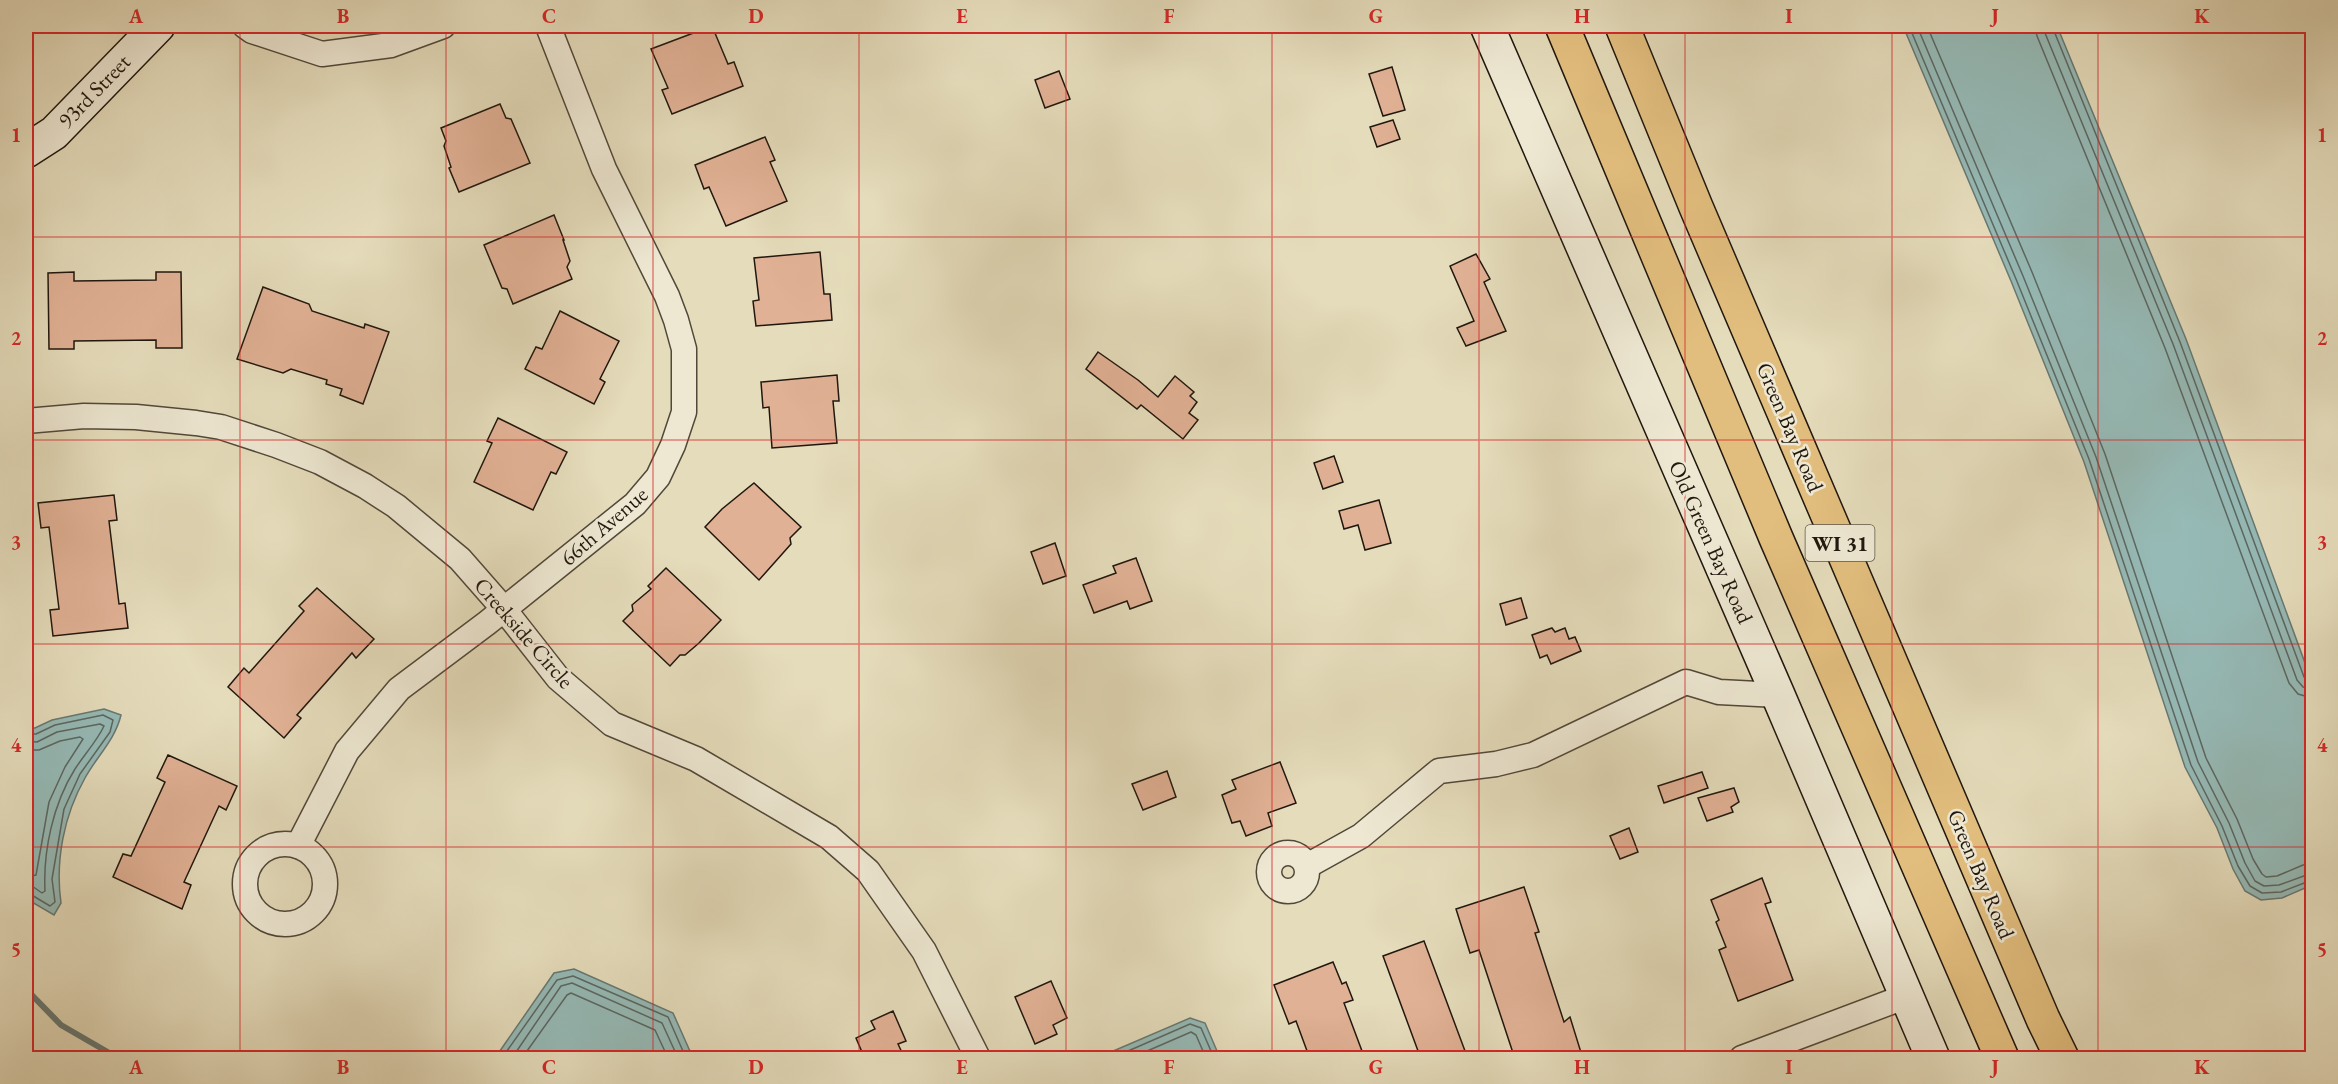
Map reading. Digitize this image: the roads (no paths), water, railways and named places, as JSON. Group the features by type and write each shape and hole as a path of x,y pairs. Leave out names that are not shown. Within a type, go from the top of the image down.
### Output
{"main road":[{"name":"WI 31","path":"1562,26 1776,538 2002,1059"},
{"name":"Green Bay Road","path":"1622,26 1696,207 2062,1059"}],"street":[{"name":"93rd Street","path":"26,151 54,133 158,26"},
{"path":"244,26 252,31 322,54 391,45 443,26"},
{"name":"66th Avenue","path":"298,846 347,751 399,689 635,504 658,477 673,445 684,412 684,349 676,320 667,296 604,169 548,26"},
{"name":"Old Green Bay Road","path":"1487,26 1778,695 1933,1059"},
{"name":"Creekside Circle","path":"26,421 84,416 146,418 221,427 276,445 345,475 396,506 460,559 503,608 558,678 612,723 696,759 829,837 868,872 924,951 978,1059"},
{"path":"1307,866 1361,836 1439,771 1496,764 1533,755 1686,682 1719,692 1778,695"},
{"path":"1742,1059 1906,996"}],"water":[{"path":"1903,26 2057,26 2186,339 2312,682 2312,885 2282,898 2261,900 2245,891 2233,869 2217,828 2185,767 2084,462 2011,281"},
{"path":"104,709 121,715 115,732 85,778 72,807 60,855 61,903 54,915 30,901 26,896 26,728 35,728 52,720"},
{"path":"574,969 673,1013 693,1058 495,1058 554,973"},
{"path":"1190,1018 1205,1023 1220,1058 1097,1058"}],"waterway":[{"path":"26,989 61,1025 118,1058"}]}
